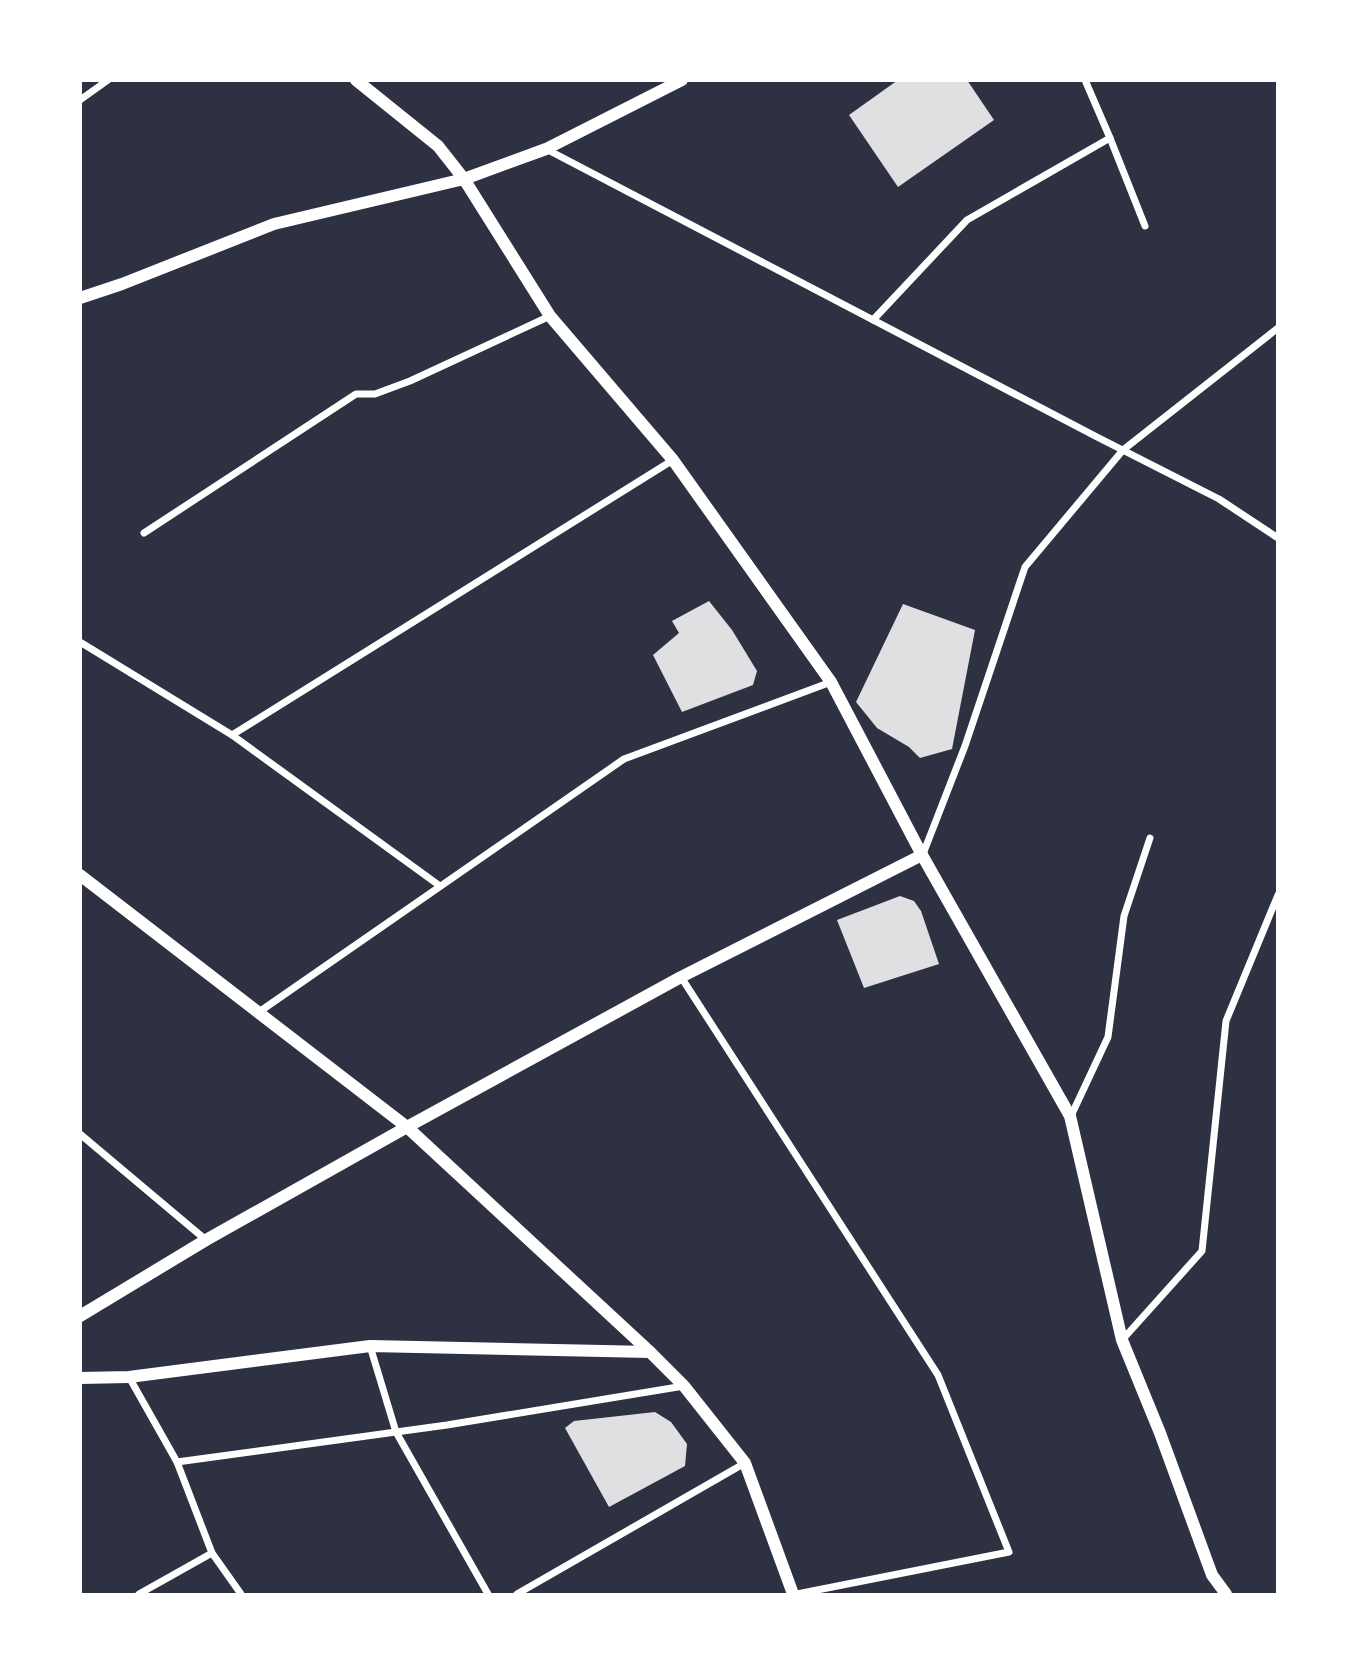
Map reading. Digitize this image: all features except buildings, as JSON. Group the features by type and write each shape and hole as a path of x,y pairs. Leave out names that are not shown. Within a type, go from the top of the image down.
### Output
{"street":[{"path":"80,100 108,80"},
{"path":"356,80 438,146 464,179 550,316 673,460 831,682 922,855 1070,1116 1122,1339 1212,1575 1226,1594"},
{"path":"80,298 274,224 464,179 546,149 682,80"},
{"path":"1085,80 1145,226"},
{"path":"873,320 967,220 1110,138"},
{"path":"546,149 1219,499 1278,538"},
{"path":"144,533 356,394 375,394 410,381 550,316"},
{"path":"80,1316 206,1240 407,1127 681,978 922,855 965,746 1025,567 1123,450 1278,328"},
{"path":"232,735 673,460"},
{"path":"80,642 232,735 440,886"},
{"path":"259,1012 624,759 831,682"},
{"path":"1070,1116 1108,1037 1124,916 1150,838"},
{"path":"80,874 407,1127 684,1386 745,1463 795,1594 1009,1552 938,1375 681,978"},
{"path":"1122,1339 1202,1251 1226,1021 1278,895"},
{"path":"80,1134 206,1240"},
{"path":"80,1378 129,1377 370,1346 650,1352"},
{"path":"370,1346 396,1432 488,1594"},
{"path":"129,1377 177,1462 212,1553 241,1594"},
{"path":"177,1462 396,1432 684,1386"},
{"path":"517,1594 745,1463"},
{"path":"139,1594 212,1553"}]}
